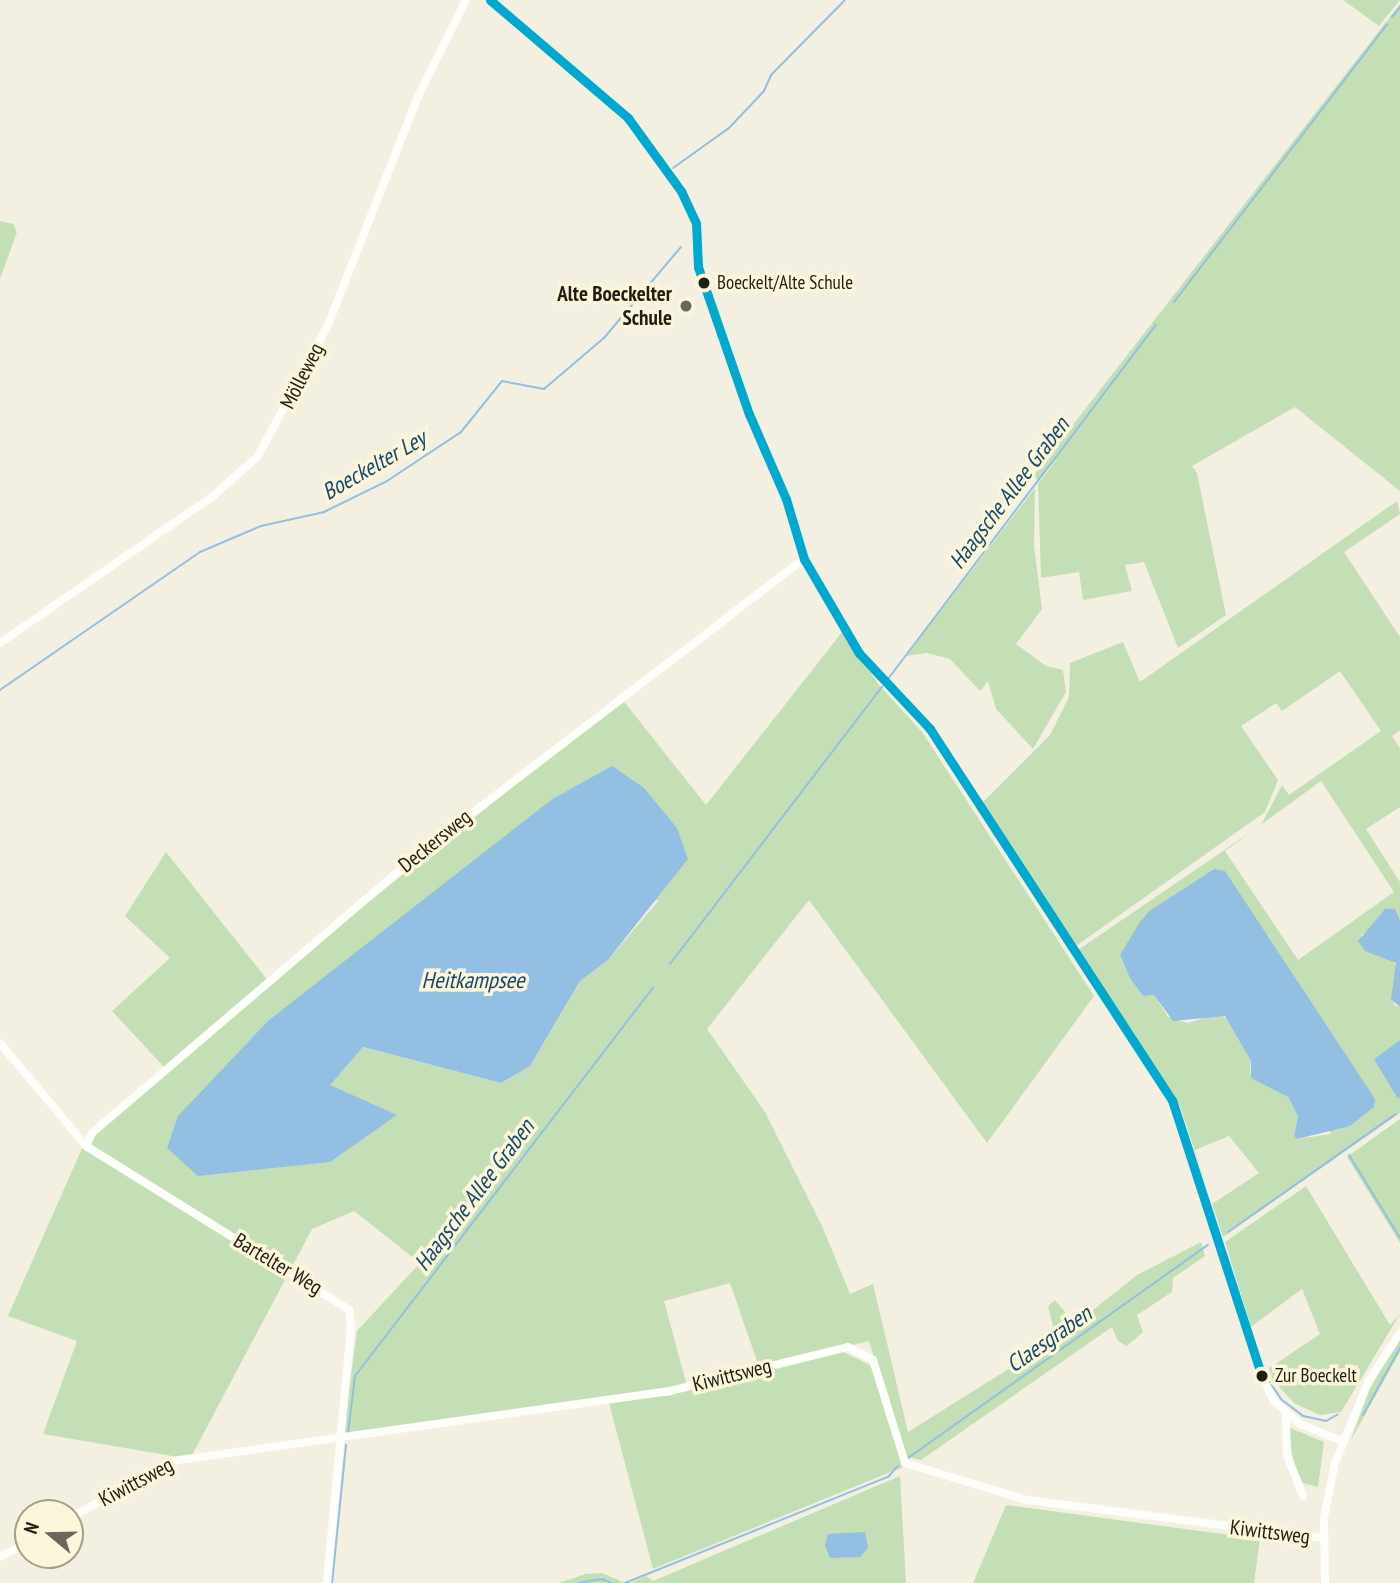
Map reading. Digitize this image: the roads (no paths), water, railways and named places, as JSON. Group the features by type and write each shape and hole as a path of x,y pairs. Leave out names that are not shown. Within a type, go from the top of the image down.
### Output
{"street":[{"name":"Mölleweg","path":"0,643 213,496 258,456 328,325 418,97 466,0"},
{"path":"490,0 628,118 681,191 696,223 698,267 749,414 786,499 804,559 859,653 930,729 1172,1100 1262,1377 1286,1415 1287,1455 1303,1496"},
{"name":"Deckersweg","path":"86,1146 92,1133 410,861 804,559"},
{"name":"Bartelter Weg","path":"0,1043 86,1146 349,1310 351,1327 327,1583"},
{"path":"1325,1583 1324,1538 1329,1489 1342,1441 1369,1380 1400,1333"},
{"name":"Kiwittsweg","path":"84,1510 172,1461 666,1392 849,1347 873,1360 905,1463 1027,1500 1324,1538"},
{"path":"1286,1415 1342,1441"}],"water":[{"name":"Heitkampsee","path":"612,766 644,788 677,828 688,859 608,960 580,981 530,1066 501,1083 363,1047 330,1085 397,1115 330,1162 198,1176 167,1148 178,1116 269,1020 551,800"},
{"path":"1214,869 1225,871 1375,1099 1374,1107 1350,1126 1297,1139 1294,1136 1298,1116 1288,1097 1251,1078 1251,1061 1225,1016 1173,1021 1154,995 1143,996 1130,978 1120,955 1140,922 1149,911"},
{"path":"1386,908 1395,909 1400,920 1400,1007 1391,999 1396,963 1365,951 1358,941"},
{"path":"1400,1040 1400,1097 1398,1099 1374,1059"},
{"path":"865,1532 868,1548 860,1557 830,1558 825,1545 828,1534"}],"waterway":[{"name":"Boeckelter Ley","path":"673,168 729,128 764,91 771,75 845,0"},
{"name":"Haagsche Allee Graben","path":"1392,17 1400,7"},
{"name":"Haagsche Allee Graben","path":"1174,302 1387,24"},
{"name":"Boeckelter Ley","path":"0,690 200,552 261,526 324,512 387,481 461,432 502,381 544,389 604,338 681,247"},
{"name":"Haagsche Allee Graben","path":"888,679 1156,325"},
{"name":"Haagsche Allee Graben","path":"670,964 882,687"},
{"name":"Haagsche Allee Graben","path":"348,1433 355,1376 653,987"},
{"name":"Claesgraben","path":"1228,1232 1396,1114"},
{"path":"1349,1155 1400,1238"},
{"name":"Claesgraben","path":"908,1458 1208,1245"},
{"path":"1363,1415 1400,1348"},
{"path":"1269,1381 1282,1400 1303,1416 1326,1421 1337,1415"},
{"name":"Haagsche Allee Graben","path":"332,1583 346,1445"},
{"name":"Claesgraben","path":"625,1583 888,1477 898,1466"},
{"path":"579,1583 602,1579 611,1583"}],"place":[{"name":"Boeckelt/Alte Schule","path":"704,283"},
{"name":"Alte Boeckelter Schule","path":"686,306"},
{"name":"Zur Boeckelt","path":"1262,1376"}]}
